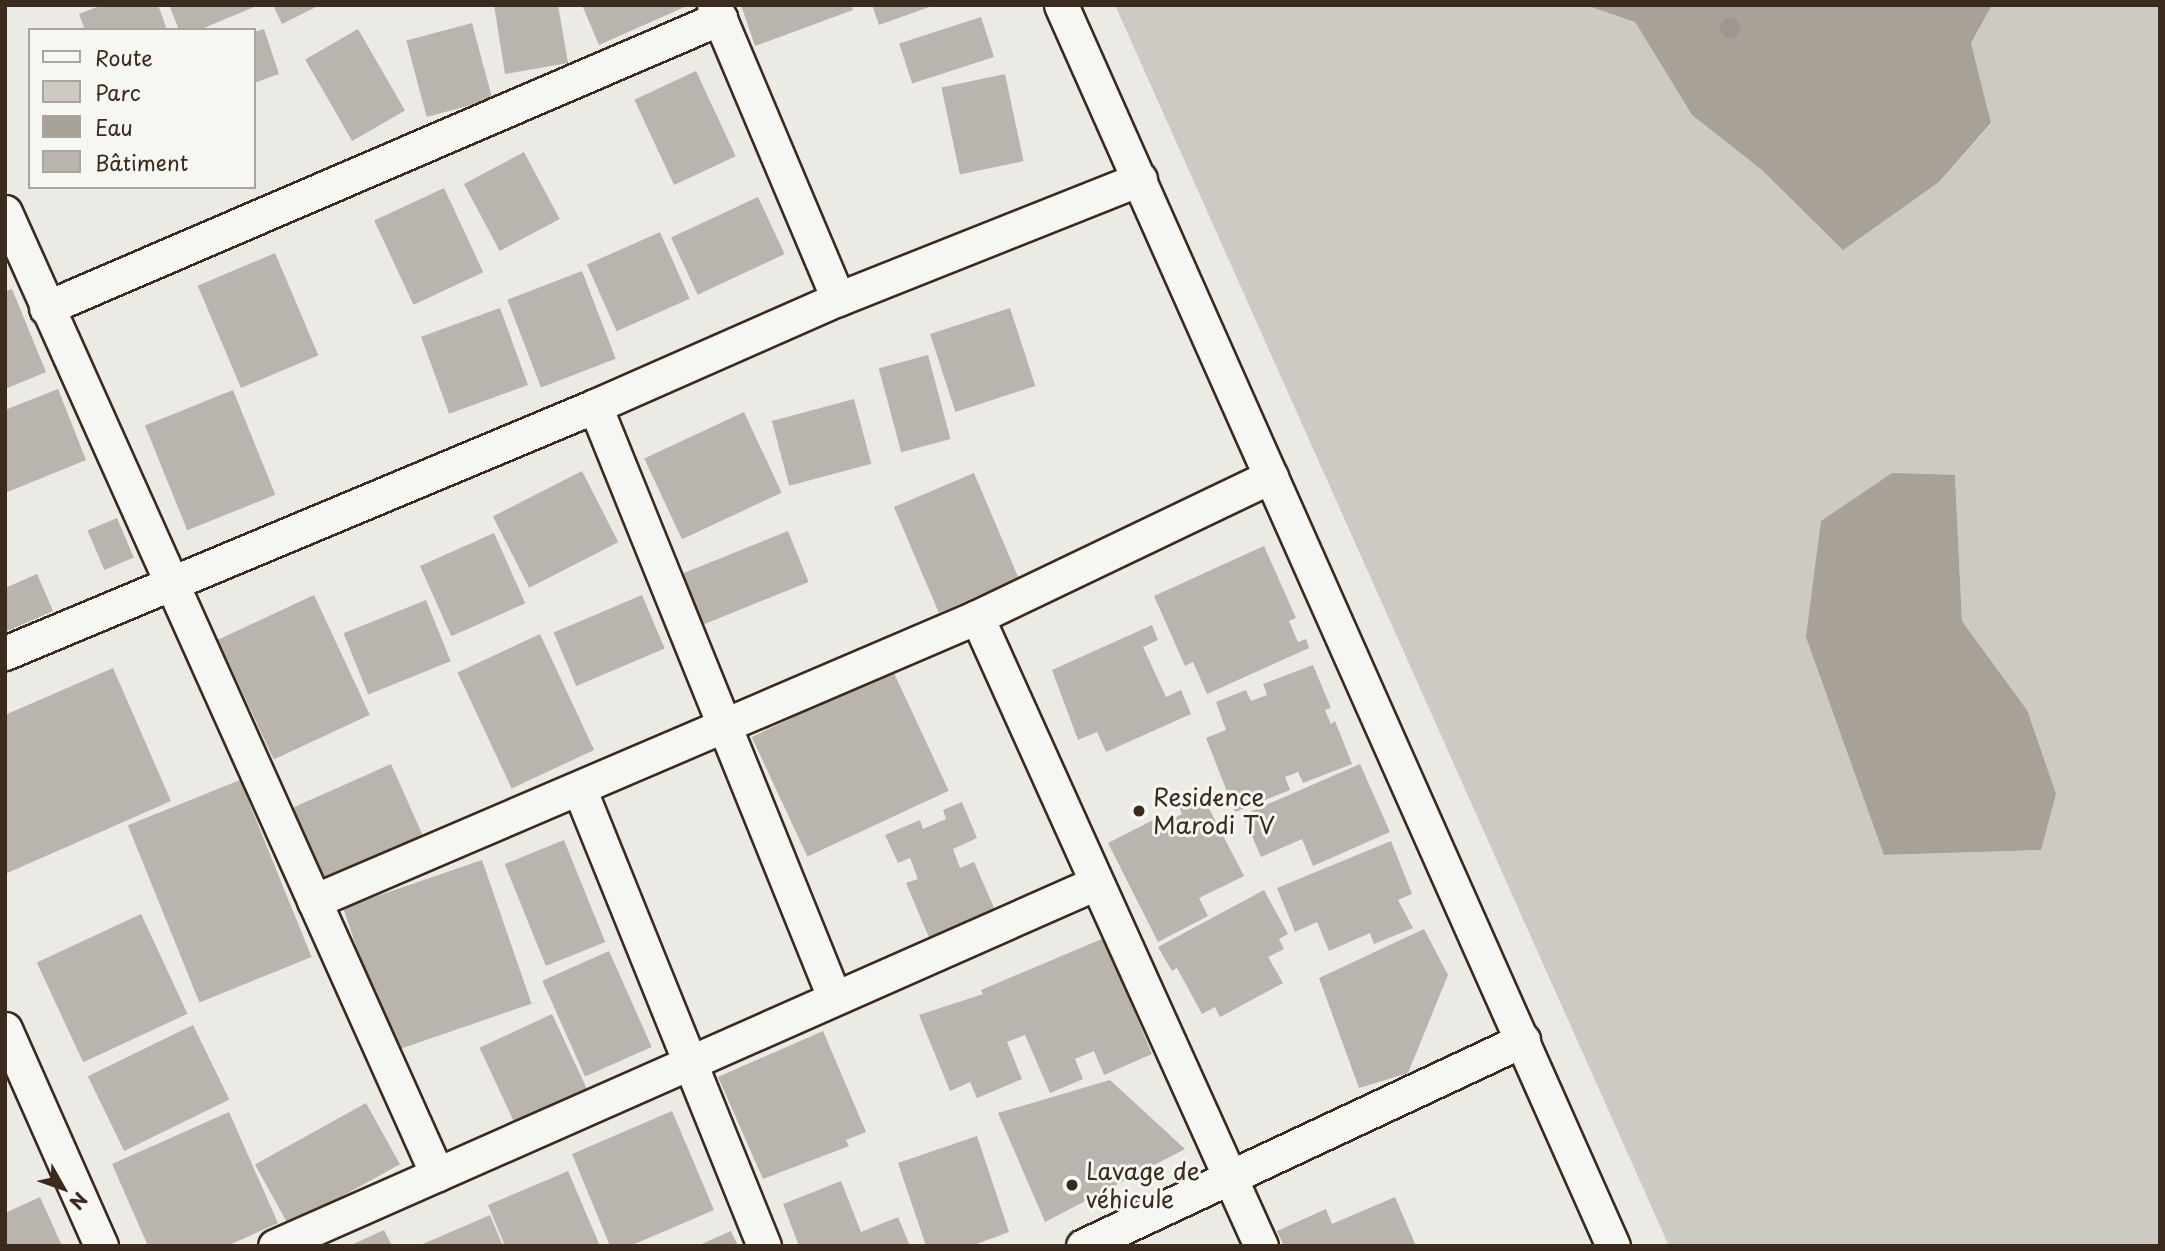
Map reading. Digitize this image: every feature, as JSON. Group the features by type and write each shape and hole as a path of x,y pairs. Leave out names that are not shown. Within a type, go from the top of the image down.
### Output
{"street":[{"path":"1061,5 1613,1246"},
{"path":"46,308 717,12 838,299"},
{"path":"5,653 169,582 596,406 838,299 1140,179"},
{"path":"5,212 436,1174"},
{"path":"596,406 721,727 834,998"},
{"path":"314,901 977,617 1271,476"},
{"path":"977,617 1261,1246"},
{"path":"579,789 764,1246"},
{"path":"275,1246 1096,883"},
{"path":"5,1030 101,1246"},
{"path":"1083,1246 1523,1040"}],"green space":[{"path":"1115,5 1585,5 1635,22 1692,115 1763,171 1900,209 1939,182 1991,124 1971,43 1992,5 2160,5 2160,1246 1669,1246","holes":["1955,476 1962,621 2027,710 2040,850 1885,855"]}],"water":[{"path":"1585,5 1992,5 1971,43 1991,123 1939,182 1843,250 1763,171 1692,115 1635,22"},
{"path":"1892,473 1955,475 1962,621 2027,710 2056,794 2041,850 1884,855 1806,637 1821,521"}],"building":[{"path":"102,5 158,5 166,28 84,28 79,14"},
{"path":"169,5 259,5 204,28 178,28"},
{"path":"273,5 320,5 282,24"},
{"path":"494,5 558,5 568,63 505,74"},
{"path":"582,5 689,5 599,45"},
{"path":"741,5 852,5 853,10 755,46"},
{"path":"872,5 932,5 932,6 879,25"},
{"path":"981,17 994,57 912,84 899,44"},
{"path":"472,23 492,99 427,117 406,41"},
{"path":"264,29 279,74 256,82 256,31"},
{"path":"358,29 405,110 352,141 305,60"},
{"path":"696,71 736,156 674,185 634,100"},
{"path":"1005,74 1024,161 960,175 941,88"},
{"path":"524,152 560,219 500,251 464,184"},
{"path":"444,188 483,272 414,305 374,221"},
{"path":"758,197 785,254 698,295 671,238"},
{"path":"660,232 690,299 617,331 587,265"},
{"path":"275,253 318,355 241,388 198,286"},
{"path":"582,271 616,359 541,387 507,300"},
{"path":"12,289 46,372 5,389 5,291"},
{"path":"500,308 528,385 449,414 421,337"},
{"path":"1010,308 1035,386 955,412 930,334"},
{"path":"928,355 951,439 901,452 879,368"},
{"path":"58,389 86,460 5,493 5,410"},
{"path":"233,390 275,495 187,530 145,426"},
{"path":"854,399 871,464 789,486 772,421"},
{"path":"744,412 782,493 682,539 644,458"},
{"path":"582,471 618,542 529,588 493,516"},
{"path":"974,473 1019,579 939,613 894,507"},
{"path":"117,518 134,558 104,570 88,531"},
{"path":"788,531 809,582 702,625 681,574"},
{"path":"494,533 525,603 451,636 420,566"},
{"path":"1264,546 1296,618 1289,621 1298,642 1306,639 1309,648 1207,694 1193,662 1185,666 1154,596"},
{"path":"37,574 53,611 5,632 5,588"},
{"path":"314,595 370,715 274,759 218,640"},
{"path":"642,595 665,648 576,686 554,633"},
{"path":"426,600 451,661 368,695 343,633"},
{"path":"1152,625 1158,640 1143,647 1166,697 1181,690 1191,714 1106,752 1097,732 1078,740 1052,670"},
{"path":"540,634 594,750 512,788 458,672"},
{"path":"1313,665 1331,708 1325,710 1331,724 1335,721 1352,764 1303,783 1298,772 1285,777 1290,790 1235,812 1206,738 1226,730 1216,702 1246,690 1251,701 1267,695 1263,684"},
{"path":"113,668 171,801 5,874 5,715"},
{"path":"893,671 949,791 807,857 752,737"},
{"path":"391,764 424,839 327,882 293,808"},
{"path":"1360,764 1390,832 1313,866 1302,839 1261,857 1243,815"},
{"path":"240,780 312,957 199,1002 128,825"},
{"path":"1202,795 1244,876 1199,898 1208,916 1158,942 1108,843 1159,817 1163,824 1182,814 1179,807"},
{"path":"962,802 977,838 953,849 960,868 974,862 999,919 933,947 906,883 918,879 910,858 898,863 885,835 920,820 923,829 946,819 943,810"},
{"path":"564,840 605,942 546,966 505,864"},
{"path":"1391,841 1412,894 1398,900 1413,928 1374,944 1370,933 1329,951 1317,922 1295,932 1277,888"},
{"path":"482,860 531,1004 392,1052 343,908"},
{"path":"1264,890 1288,934 1279,939 1284,949 1268,957 1283,983 1220,1017 1215,1007 1202,1014 1177,968 1172,971 1158,947"},
{"path":"141,914 187,1014 83,1062 37,963"},
{"path":"1424,929 1448,975 1408,1073 1359,1088 1319,978"},
{"path":"1104,938 1152,1054 1104,1075 1094,1051 1075,1059 1083,1079 1050,1093 1025,1035 1007,1042 1022,1079 977,1098 970,1082 950,1091 919,1015 983,994 981,990"},
{"path":"609,951 652,1047 585,1077 542,981"},
{"path":"552,1014 590,1096 518,1130 479,1048"},
{"path":"193,1025 229,1100 124,1151 88,1076"},
{"path":"823,1031 866,1132 846,1140 849,1146 763,1179 718,1077"},
{"name":"Lavage de véhicule","path":"1110,1080 1185,1149 1045,1222 998,1113"},
{"path":"366,1103 400,1164 289,1226 255,1165"},
{"path":"672,1111 714,1210 630,1246 610,1246 572,1154"},
{"path":"229,1112 278,1223 227,1246 148,1246 112,1164"},
{"path":"977,1136 1009,1232 971,1246 926,1246 898,1163"},
{"path":"568,1171 600,1246 505,1246 488,1205"},
{"path":"841,1181 861,1232 898,1217 910,1246 799,1246 783,1204"},
{"path":"40,1197 62,1246 5,1246 5,1213"},
{"path":"1395,1197 1416,1246 1284,1246 1277,1231 1326,1209 1332,1224"},
{"path":"490,1215 503,1246 418,1246"},
{"path":"384,1230 392,1246 349,1246"},
{"path":"731,1231 738,1246 697,1246"}],"place":[{"name":"Residence Marodi TV","path":"1139,811"},
{"name":"Lavage de véhicule","path":"1072,1185"}]}
